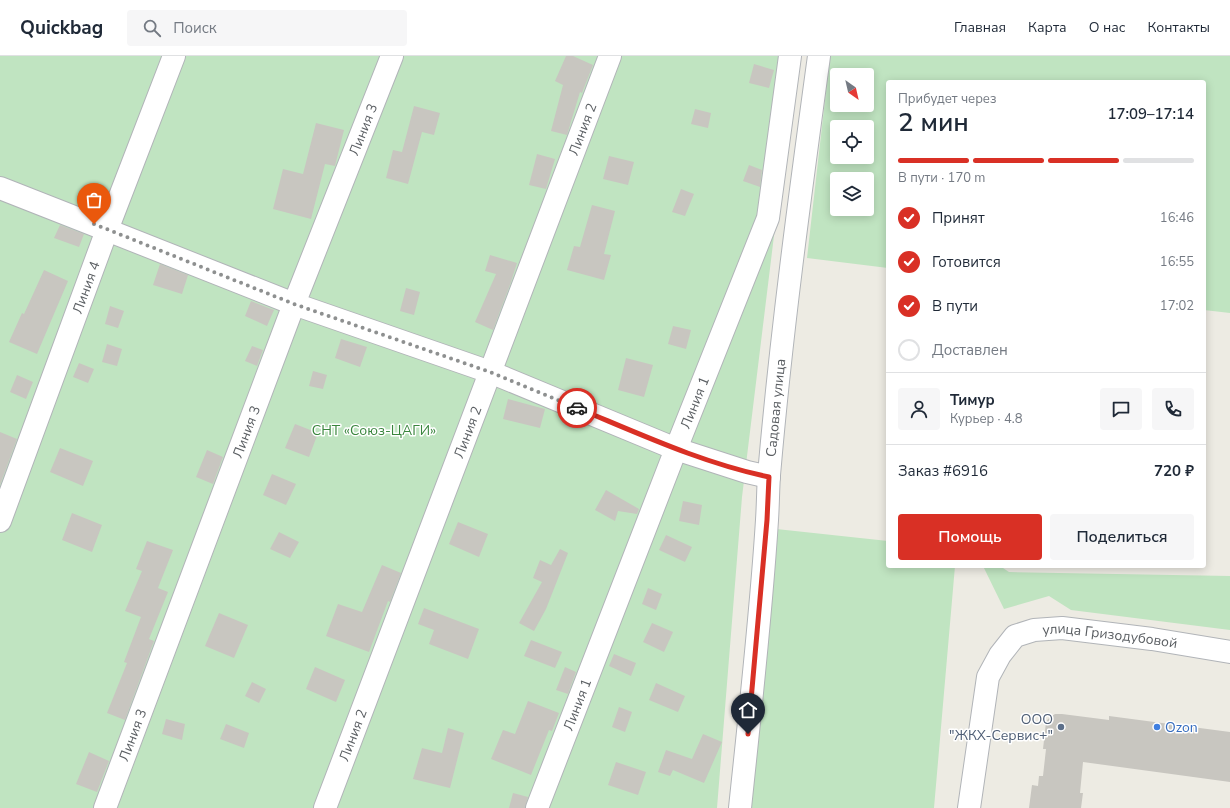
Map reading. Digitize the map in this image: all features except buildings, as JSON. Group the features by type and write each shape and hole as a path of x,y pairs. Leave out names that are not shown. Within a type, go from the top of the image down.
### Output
{"street":[{"name":"Линия 4","path":"0,520 107,230 174,56"},
{"name":"Линия 3","path":"105,808 294,304 392,56"},
{"name":"Линия 2","path":"325,808 610,56"},
{"name":"Линия 1","path":"537,808 676,449 768,218 790,56"},
{"name":"Садовая улица","path":"740,808 755,659 767,520 769,477 791,270 819,56"},
{"path":"0,188 294,304 490,372 676,449 746,472 769,477"},
{"name":"улица Гризодубовой","path":"969,808 988,677 1000,655 1016,636 1034,630 1062,628 1152,639 1230,652"}],"green space":[{"name":"СНТ «Союз-ЦАГИ»","path":"0,56 796,56 742,497 717,808 0,808"},
{"path":"830,56 1230,56 1230,313 1206,310 1206,80 886,80 886,268 807,258"},
{"path":"767,528 886,541 886,568 955,568 934,808 740,808"},
{"path":"984,568 1003,568 1009,572 1230,576 1230,630 1071,610 1049,596 1004,609"}],"way so far":[{"path":"94,224 294,304 490,372 577,408"}],"place":[{"name":"ООО \"ЖКХ-Сервис+\"","path":"1061,727"},
{"name":"Ozon","path":"1157,727"}],"route":[{"path":"577,408 676,449 746,472 769,477 767,520 748,734"}]}
